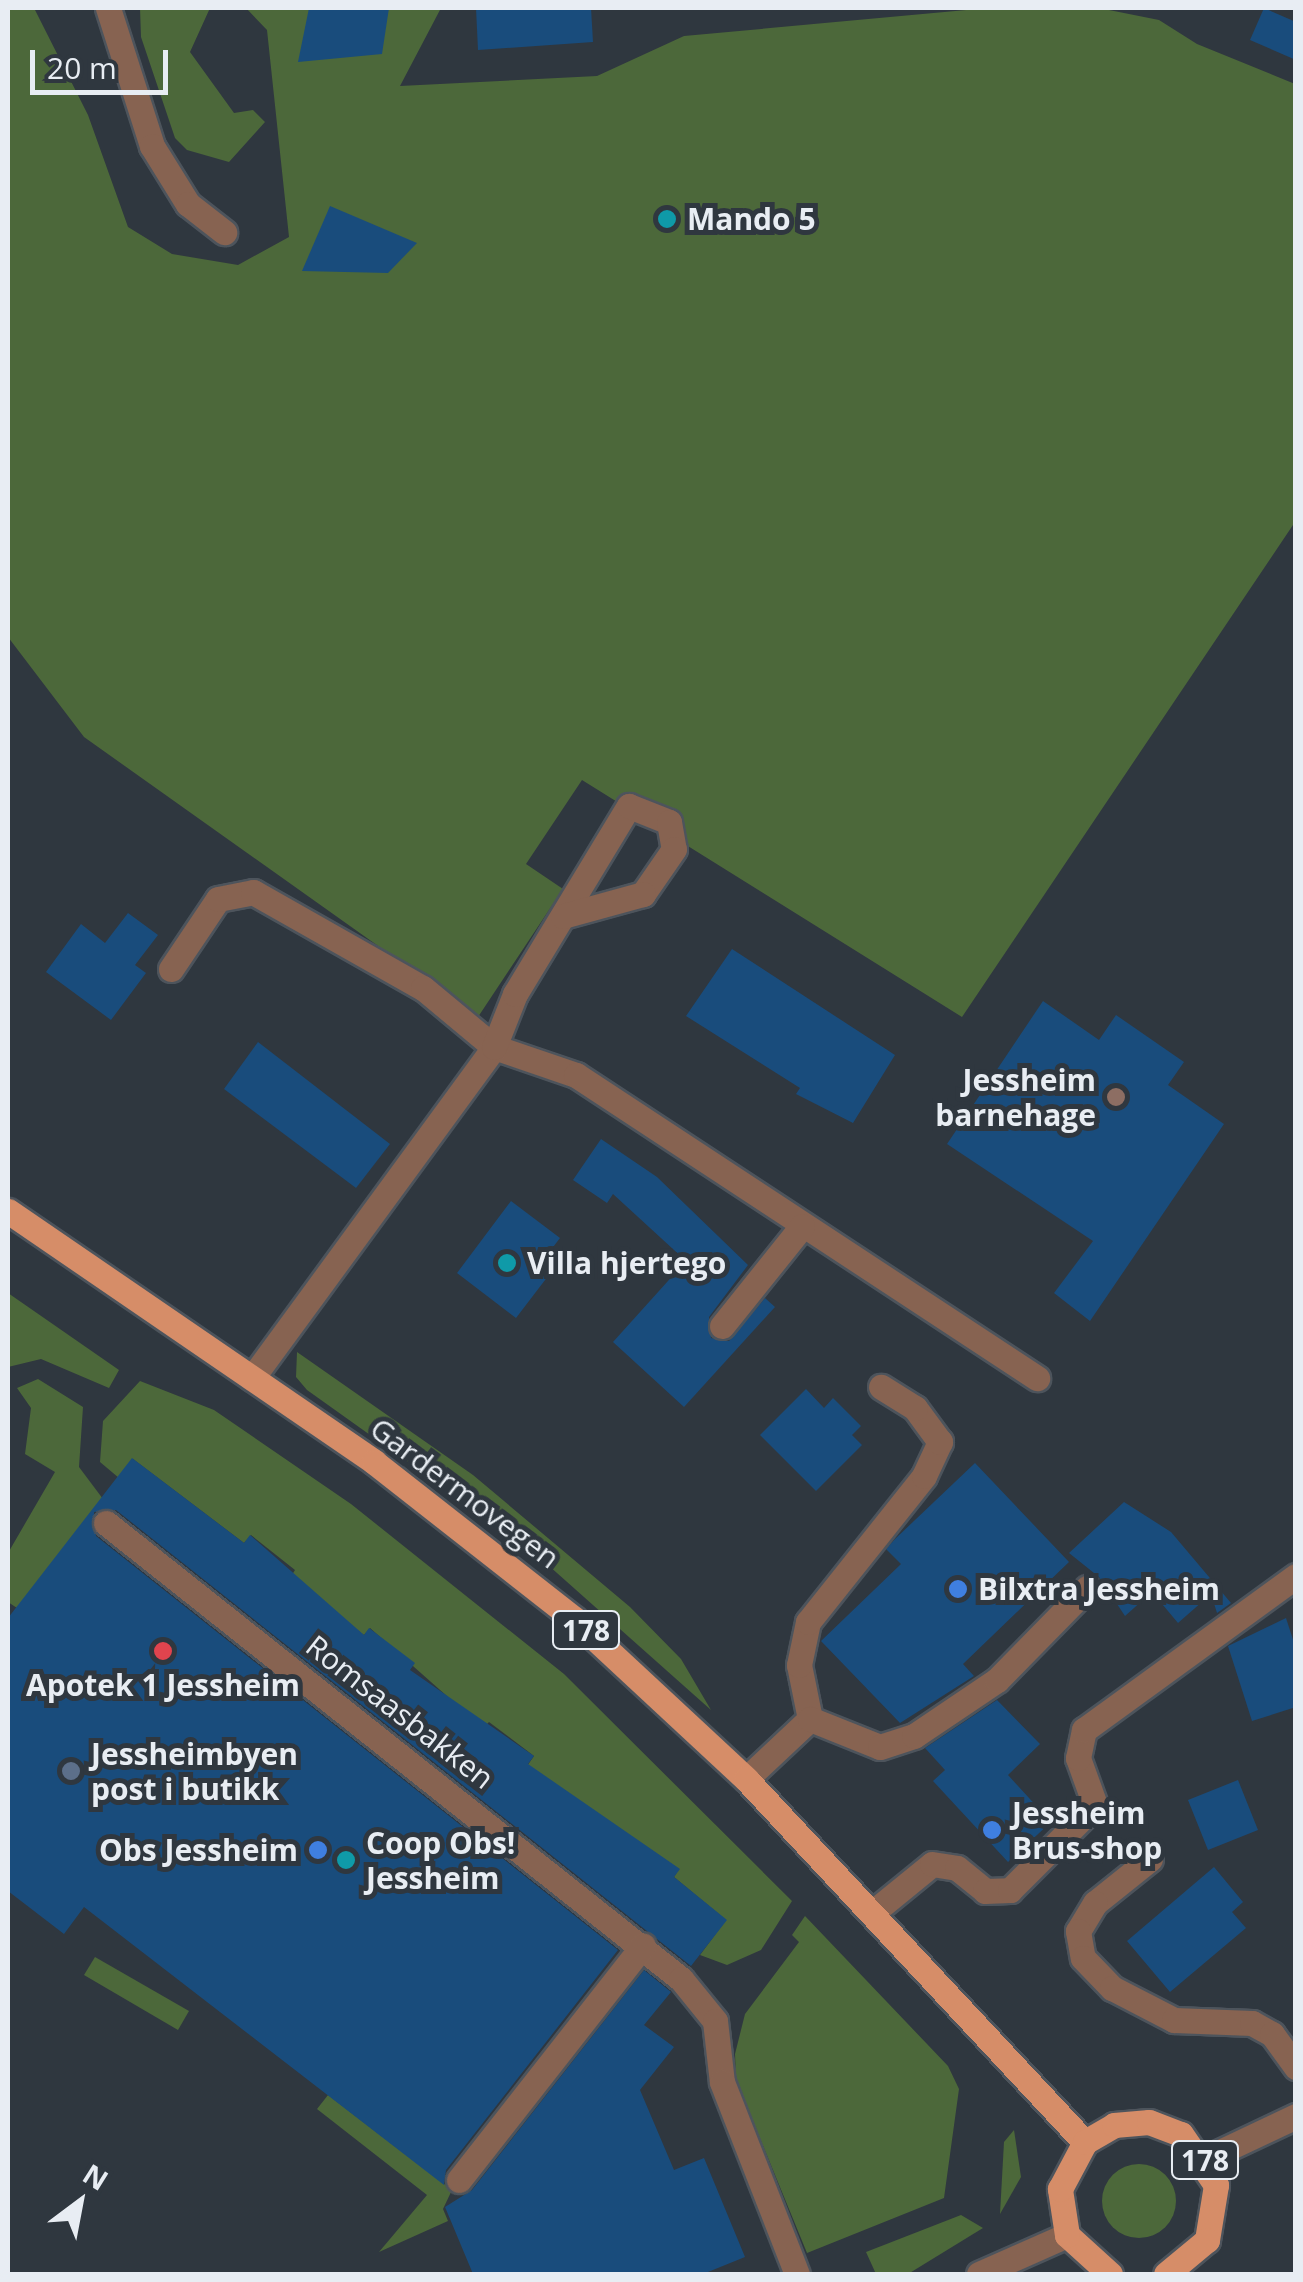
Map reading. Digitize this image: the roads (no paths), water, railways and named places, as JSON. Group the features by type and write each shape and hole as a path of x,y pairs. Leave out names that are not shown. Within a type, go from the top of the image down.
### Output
{"main road":[{"name":"Gardermovegen","path":"8,1210 470,1533 746,1779 1084,2142"},
{"name":"178","path":"1084,2142 1114,2125 1149,2122 1181,2134 1205,2159 1216,2214 1199,2267 1166,2274"},
{"path":"1084,2142 1060,2189 1067,2235 1110,2274"}],"street":[{"path":"108,8 152,146 188,204 224,232"},
{"path":"252,1378 494,1047 563,916 628,806 668,822 674,849 643,894 563,916"},
{"path":"171,970 218,898 252,892 423,988 494,1047 576,1075 1037,1378"},
{"path":"722,1326 802,1226"},
{"path":"810,1720 799,1665 808,1622 924,1476 940,1442 938,1430 881,1387"},
{"name":"Romsaasbakken","path":"106,1523 643,1945 715,2021 722,2082 797,2274"},
{"path":"872,1913 932,1864 957,1868 985,1891 1010,1890 1094,1805 1078,1758 1084,1730 1296,1576"},
{"path":"810,1720 880,1748 914,1736 996,1680 1087,1588"},
{"path":"746,1779 810,1720"},
{"path":"1150,1858 1095,1903 1078,1931 1082,1958 1112,1988 1174,2020 1252,2022 1296,2067"},
{"path":"459,2180 643,1945"},
{"path":"1205,2159 1296,2116"},
{"path":"978,2274 1067,2235"}],"place":[{"name":"Mando 5","path":"667,219"},
{"name":"Jessheim barnehage","path":"1116,1097"},
{"name":"Villa hjertego","path":"507,1263"},
{"name":"Bilxtra Jessheim","path":"958,1589"},
{"name":"Apotek 1 Jessheim","path":"163,1651"},
{"name":"Jessheimbyen post i butikk","path":"71,1771"},
{"name":"Jessheim Brus-shop","path":"992,1830"},
{"name":"Obs Jessheim","path":"318,1850"},
{"name":"Coop Obs! Jessheim","path":"346,1860"}]}
